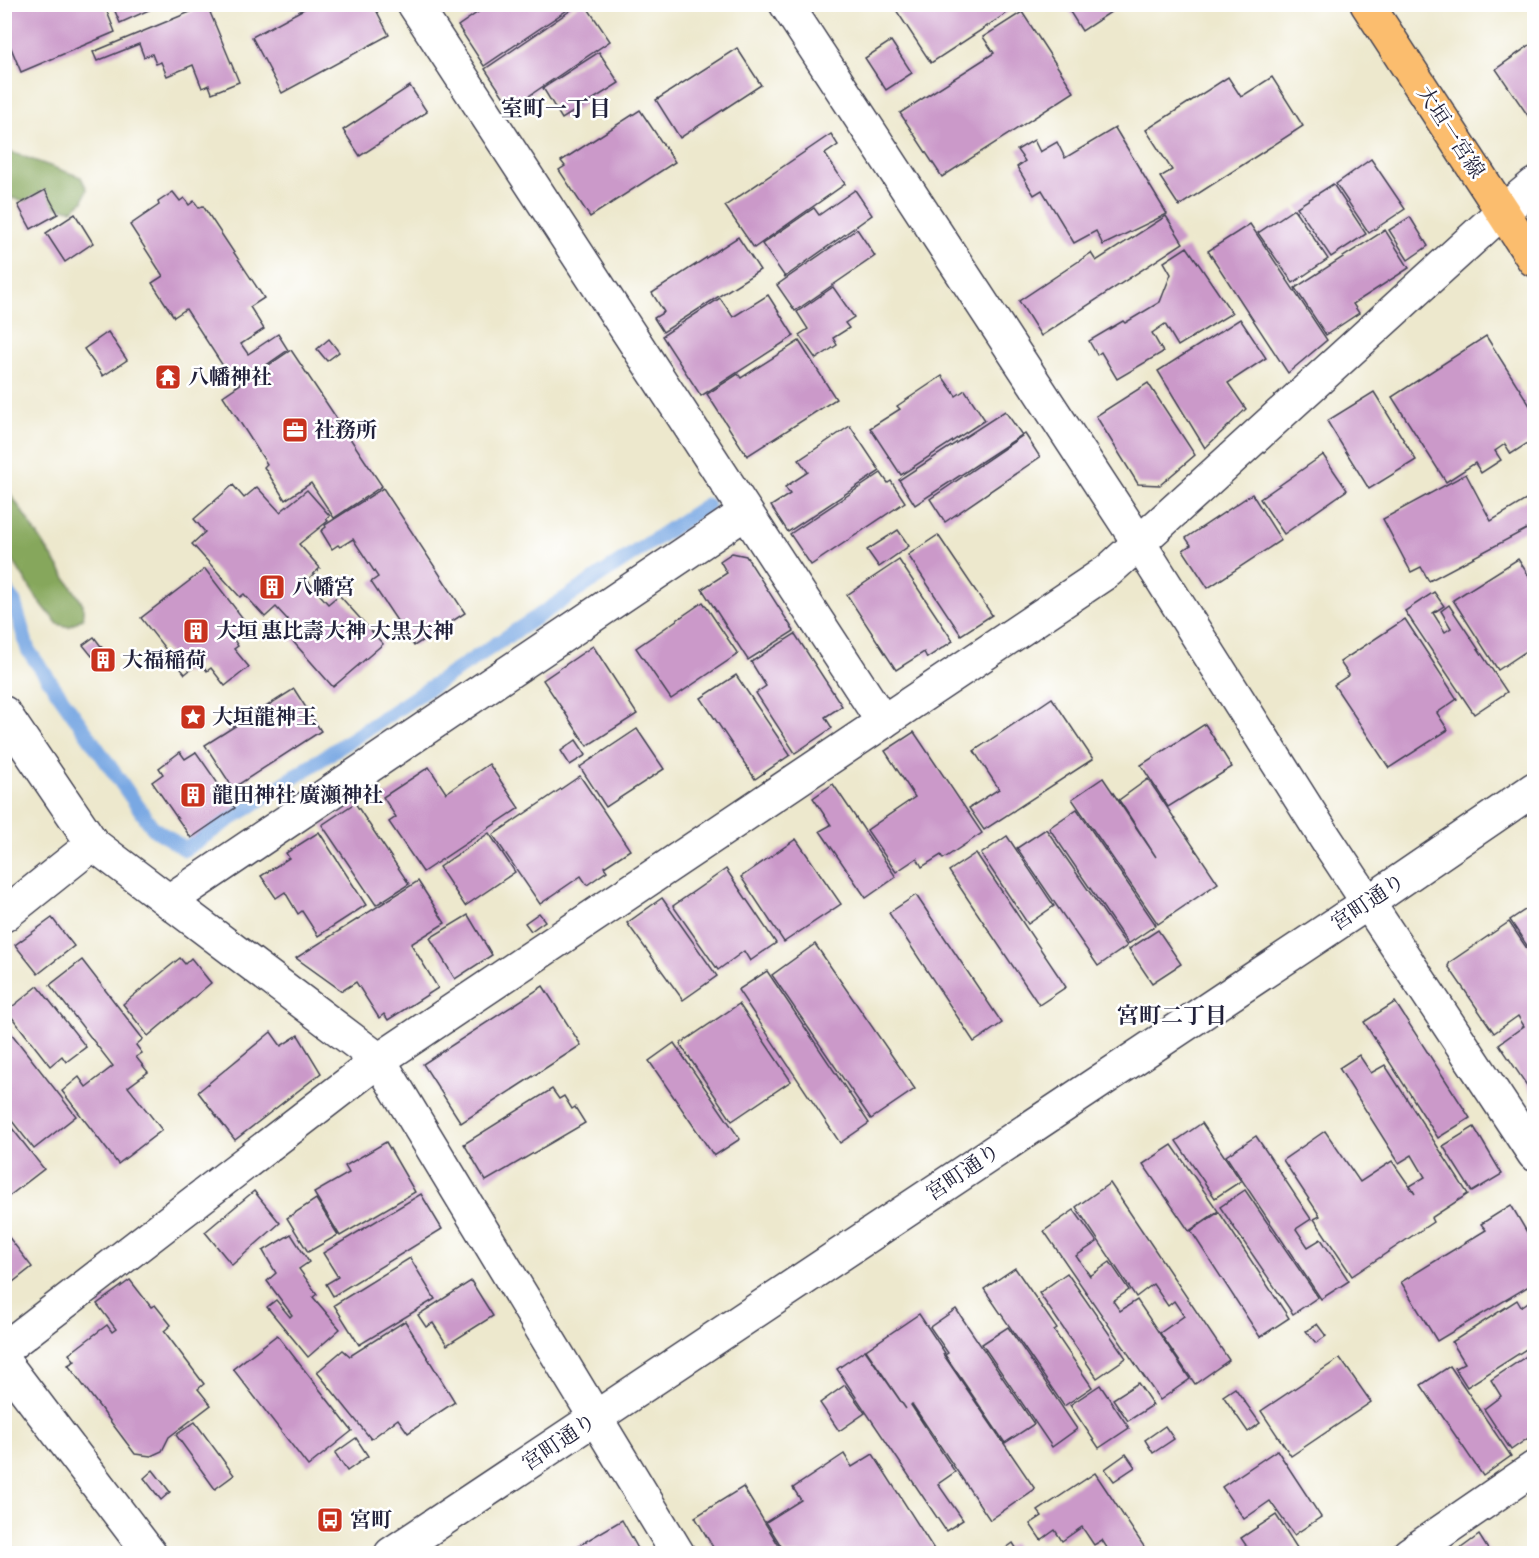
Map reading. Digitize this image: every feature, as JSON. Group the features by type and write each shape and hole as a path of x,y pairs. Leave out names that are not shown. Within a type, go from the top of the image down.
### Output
{"main road":[{"name":"大垣一宮線","path":"1367,4 1534,260"}],"street":[{"path":"414,4 883,722"},
{"path":"786,4 1139,543 1326,839 1534,1154"},
{"path":"4,1349 379,1060 1108,570 1534,185"},
{"path":"169,901 745,513"},
{"path":"4,713 93,844 379,1060 678,1554"},
{"name":"宮町通り","path":"391,1554 1369,902 1534,789"},
{"path":"4,915 93,844"},
{"path":"4,1362 150,1554"},
{"path":"1409,1554 1534,1468"}],"green space":[{"path":"5,150 81,177 87,189 83,201 72,210 5,197"},
{"path":"4,484 83,604 83,618 69,627 58,624 38,600 5,548"}],"building":[{"path":"4,4 104,4 115,32 21,72 4,31"},
{"path":"112,4 157,4 158,6 120,23"},
{"path":"313,4 373,4 389,35 282,93 252,37"},
{"path":"445,4 467,4 451,14"},
{"path":"490,4 576,4 484,66 458,26"},
{"path":"580,4 585,4 610,41 511,108 485,69"},
{"path":"898,4 1021,4 931,63 894,7"},
{"path":"1065,4 1123,4 1082,31"},
{"path":"207,5 239,82 212,93 209,85 202,88 193,65 167,76 161,62 156,64 152,54 144,57 139,44 97,61 93,52"},
{"path":"1022,12 1074,92 942,177 900,113 994,53 983,37"},
{"path":"891,41 912,73 886,90 865,58"},
{"path":"1534,42 1534,122 1533,123 1496,69"},
{"path":"737,48 761,85 680,138 656,100"},
{"path":"599,52 619,83 562,119 543,88"},
{"path":"1228,77 1241,97 1272,77 1303,126 1179,206 1160,177 1172,170 1146,130"},
{"path":"410,86 427,112 360,156 343,130"},
{"path":"640,110 675,162 590,217 559,170 565,166 561,161"},
{"path":"1115,128 1167,214 1103,245 1096,231 1074,243 1042,190 1034,195 1017,167 1025,161 1017,150 1034,140 1040,152 1057,142 1065,158"},
{"path":"831,134 838,145 825,154 845,184 754,248 725,206"},
{"path":"1371,159 1405,209 1369,233 1336,184"},
{"path":"1333,184 1366,234 1331,257 1297,207"},
{"path":"45,190 58,214 31,229 18,205"},
{"path":"855,190 872,215 785,277 762,244 814,208 819,215"},
{"path":"173,192 180,201 184,198 189,205 194,201 199,208 203,206 264,298 250,307 264,329 241,344 248,354 278,334 288,350 236,386 186,309 174,317 152,283 163,276 130,225"},
{"path":"1294,209 1328,259 1293,283 1258,233"},
{"path":"75,214 93,243 65,262 46,233"},
{"path":"1166,216 1183,243 1041,336 1019,301 1091,253 1096,261"},
{"path":"1410,217 1428,246 1408,260 1389,230"},
{"path":"1250,224 1327,340 1288,373 1208,251"},
{"path":"857,229 875,256 795,311 777,285"},
{"path":"1385,230 1409,268 1353,304 1359,313 1326,335 1295,288"},
{"path":"738,237 760,270 663,332 654,318 664,312 652,293"},
{"path":"1187,247 1232,313 1178,346 1165,324 1152,333 1163,352 1117,379 1101,352 1097,355 1089,341 1160,302 1171,274 1164,262"},
{"path":"833,287 854,317 845,323 849,328 833,338 837,345 816,359 799,335 808,329 797,312"},
{"path":"768,295 794,336 701,396 662,336 720,298 733,317"},
{"path":"1240,319 1266,358 1228,383 1246,409 1205,448 1158,371"},
{"path":"108,332 127,360 103,376 84,349"},
{"path":"1486,336 1534,412 1534,439 1511,454 1505,444 1495,451 1501,460 1481,473 1475,463 1446,482 1392,397"},
{"path":"329,339 339,352 327,361 317,349"},
{"path":"799,341 836,399 747,456 707,394 738,374 741,378"},
{"name":"社務所","path":"291,350 382,486 334,518 311,483 285,500 264,467 267,464 223,396"},
{"path":"942,376 956,396 965,390 985,420 901,475 870,428 900,409 897,406"},
{"path":"1148,383 1195,455 1160,485 1138,484 1096,416"},
{"path":"1374,392 1416,460 1369,489 1327,421"},
{"path":"1005,411 1022,435 915,505 899,480"},
{"path":"850,426 880,471 788,532 771,506 790,494 785,487 808,472 799,460"},
{"path":"1025,434 1040,457 945,522 930,499"},
{"path":"1323,455 1347,490 1284,534 1260,499"},
{"path":"881,473 888,483 891,481 905,502 811,565 790,534"},
{"path":"1466,474 1491,521 1534,495 1534,525 1429,581 1421,567 1411,572 1383,519"},
{"name":"八幡宮","path":"233,485 244,498 257,487 280,512 307,490 330,516 326,519 328,521 299,544 320,568 307,580 328,604 339,595 383,644 333,687 290,638 298,631 276,607 265,617 244,594 240,597 192,544 205,532 194,519"},
{"path":"383,488 465,613 414,646 371,582 378,577 353,539 332,549 321,531 326,527 325,525"},
{"path":"1252,494 1281,540 1208,588 1183,550 1191,545 1186,538"},
{"path":"898,530 909,546 879,567 867,550"},
{"path":"938,535 992,615 961,635 908,555"},
{"path":"732,553 746,556 794,631 748,660 702,589 727,573 720,561"},
{"path":"1518,559 1534,584 1534,646 1498,670 1453,600"},
{"path":"899,560 953,641 927,658 924,652 896,670 847,595"},
{"name":"大垣 惠比壽大神 大黒大神","path":"205,569 248,625 232,637 238,646 234,649 249,667 225,686 211,668 207,671 200,662 185,674 141,618"},
{"path":"1434,592 1444,606 1433,613 1445,632 1451,628 1441,611 1449,605 1507,692 1474,714 1405,611"},
{"path":"703,602 738,654 671,699 636,648"},
{"path":"1405,619 1457,699 1437,713 1448,730 1389,768 1334,685 1349,675 1340,662"},
{"path":"795,634 842,706 825,717 832,728 795,753 756,693 766,686 751,662"},
{"path":"94,637 103,649 92,656 83,645"},
{"path":"593,646 637,714 587,746 543,680"},
{"name":"大福稲荷","path":"105,652 111,661 102,668 95,659"},
{"path":"736,675 790,755 755,779 701,698"},
{"path":"294,689 321,731 233,788 205,745"},
{"path":"1052,698 1093,759 984,830 969,808 999,789 974,751"},
{"path":"1205,724 1232,767 1168,807 1141,765"},
{"path":"637,729 664,769 606,807 580,767"},
{"path":"914,732 982,833 943,859 941,855 922,867 917,858 896,872 867,830 915,797 885,751"},
{"path":"576,740 586,755 570,765 561,751"},
{"name":"龍田神社 廣瀬神社","path":"180,752 185,759 196,752 235,808 191,838 152,782 163,774 159,768"},
{"path":"489,764 519,808 423,872 389,822 396,817 383,797 429,767 446,793"},
{"path":"580,776 630,850 604,867 607,871 587,885 581,876 540,904 493,835"},
{"path":"1103,778 1156,857 1119,800 1148,779 1218,883 1158,924 1072,799"},
{"path":"833,784 896,877 866,898 820,831 831,825 813,798"},
{"path":"355,803 409,884 376,905 322,825"},
{"path":"1077,809 1156,925 1128,944 1049,828"},
{"path":"1046,829 1127,946 1098,966 1017,848"},
{"path":"319,832 366,905 318,936 302,911 298,914 285,892 276,898 261,876 289,858 286,853"},
{"path":"489,833 515,872 465,906 439,867"},
{"path":"1007,836 1054,906 1028,924 981,854"},
{"path":"796,839 841,904 784,942 741,877"},
{"path":"976,853 1066,987 1039,1005 949,871"},
{"path":"726,869 776,943 750,961 744,951 718,970 673,906"},
{"path":"418,881 445,923 411,944 438,988 388,1020 384,1014 379,1018 356,982 342,991 296,958"},
{"path":"916,895 1002,1023 974,1042 889,913"},
{"path":"662,898 717,976 683,1000 627,923"},
{"path":"1534,904 1534,956 1510,920"},
{"path":"539,913 545,921 531,931 525,923"},
{"path":"468,915 492,955 455,979 430,938"},
{"path":"52,918 74,946 38,974 15,945"},
{"path":"1509,922 1534,959 1534,1096 1499,1044 1524,1026 1518,1016 1494,1033 1448,966 1450,962"},
{"path":"1158,930 1181,964 1152,983 1129,949"},
{"path":"815,944 915,1089 871,1119 772,975"},
{"path":"180,958 185,964 191,958 211,983 148,1036 123,1004"},
{"path":"82,960 143,1039 136,1045 142,1053 136,1057 148,1072 128,1087 162,1130 118,1164 62,1091 79,1077 86,1087 113,1066 50,985"},
{"path":"767,971 869,1123 840,1143 738,990"},
{"path":"38,986 86,1047 66,1062 62,1056 50,1066 7,1011"},
{"path":"543,986 581,1045 461,1123 423,1064"},
{"path":"1395,1002 1470,1118 1438,1138 1364,1022"},
{"path":"739,1004 791,1081 732,1121 680,1044"},
{"path":"4,1024 76,1116 34,1149 4,1111"},
{"path":"271,1032 281,1046 298,1035 321,1073 235,1140 198,1092"},
{"path":"674,1043 740,1139 714,1156 649,1061"},
{"path":"1359,1055 1371,1073 1385,1065 1468,1194 1431,1218 1433,1222 1352,1276 1314,1219 1320,1216 1283,1160 1325,1131 1360,1182 1392,1161 1415,1194 1410,1186 1425,1177 1412,1155 1399,1163 1339,1068"},
{"path":"552,1089 559,1099 564,1096 572,1109 575,1107 585,1123 486,1181 464,1144"},
{"path":"4,1118 44,1169 4,1200"},
{"path":"1202,1123 1241,1181 1215,1198 1176,1141"},
{"path":"1474,1127 1502,1174 1472,1192 1443,1146"},
{"path":"1256,1136 1311,1219 1296,1229 1308,1247 1321,1239 1349,1281 1321,1299 1226,1156"},
{"path":"386,1142 415,1192 340,1236 314,1193 349,1173 345,1166"},
{"path":"1172,1145 1218,1211 1189,1231 1143,1164"},
{"path":"1110,1183 1229,1360 1195,1384 1160,1333 1184,1316 1174,1301 1168,1306 1153,1284 1136,1297 1076,1207"},
{"path":"1245,1190 1318,1297 1293,1314 1220,1207"},
{"path":"254,1191 280,1223 232,1265 205,1232"},
{"path":"421,1194 442,1229 333,1296 326,1284 338,1277 323,1253"},
{"path":"316,1199 338,1235 308,1252 287,1218"},
{"path":"1511,1205 1534,1244 1534,1283 1437,1341 1401,1282 1486,1230 1481,1224"},
{"path":"1074,1210 1097,1242 1076,1256 1090,1276 1110,1262 1129,1290 1113,1301 1120,1311 1137,1300 1190,1379 1160,1400 1044,1231"},
{"path":"1219,1212 1289,1318 1260,1337 1191,1231"},
{"path":"4,1231 32,1267 4,1289"},
{"path":"291,1234 309,1262 299,1269 317,1294 313,1297 340,1329 308,1357 267,1307 276,1300 290,1317 292,1315 267,1281 276,1273 263,1251"},
{"path":"410,1258 435,1299 359,1345 334,1305"},
{"path":"1015,1268 1057,1329 1054,1331 1092,1387 1064,1406 984,1289"},
{"path":"1067,1273 1126,1358 1097,1378 1039,1293"},
{"path":"130,1280 151,1307 155,1305 171,1325 164,1331 204,1384 198,1389 211,1405 169,1437 162,1451 151,1456 135,1454 68,1365 75,1361 69,1354 107,1325 112,1332 116,1329 97,1304"},
{"path":"471,1281 493,1316 447,1345 433,1323 426,1327 418,1315"},
{"path":"1534,1298 1534,1344 1467,1387 1455,1368 1465,1363 1452,1342 1517,1300 1521,1307"},
{"path":"956,1309 1034,1424 1005,1443 945,1355 948,1353 930,1327"},
{"path":"919,1314 945,1353 943,1354 1035,1489 990,1520 912,1404 955,1472 938,1484 963,1520 946,1531 837,1369 865,1350 906,1409 866,1350"},
{"path":"405,1321 455,1402 408,1433 398,1419 371,1439 317,1372 343,1350 350,1356"},
{"path":"1317,1324 1326,1336 1316,1343 1306,1331"},
{"path":"1008,1327 1077,1429 1052,1447 982,1344"},
{"path":"277,1335 352,1431 308,1466 233,1369"},
{"path":"1534,1351 1534,1434 1511,1450 1484,1409 1501,1396 1491,1380"},
{"path":"1340,1358 1371,1402 1291,1456 1261,1411"},
{"path":"1450,1366 1511,1456 1483,1476 1421,1385"},
{"path":"1138,1383 1153,1405 1128,1421 1113,1399"},
{"path":"845,1385 865,1413 839,1431 820,1403"},
{"path":"1100,1385 1129,1428 1099,1448 1070,1405"},
{"path":"1235,1388 1260,1423 1248,1432 1223,1396"},
{"path":"195,1422 234,1475 215,1489 176,1435"},
{"path":"1165,1426 1174,1439 1153,1453 1145,1440"},
{"path":"356,1438 368,1456 347,1471 335,1453"},
{"path":"1277,1450 1321,1517 1294,1535 1270,1501 1244,1519 1222,1487"},
{"path":"844,1454 852,1467 873,1454 937,1554 786,1554 766,1522 801,1500 793,1488"},
{"path":"1126,1454 1135,1467 1114,1481 1105,1469"},
{"path":"153,1470 170,1492 161,1500 144,1478"},
{"path":"1095,1473 1149,1554 1111,1554 1102,1540 1094,1545 1082,1527 1062,1541 1055,1530 1041,1540 1030,1524 1042,1516 1038,1511"},
{"path":"743,1487 784,1554 717,1554 695,1517"},
{"path":"1276,1515 1301,1554 1252,1554 1241,1538"},
{"path":"622,1520 641,1554 564,1554"},
{"path":"1479,1535 1491,1554 1453,1554"},
{"path":"1013,1543 1020,1554 998,1554"},
{"path":"13,1545 20,1554 4,1554 4,1552"}],"waterway":[{"path":"4,588 14,602 28,650 153,828 185,849 707,505"}],"place":[{"name":"八幡神社","path":"168,377"},
{"name":"社務所","path":"295,430"},
{"name":"八幡宮","path":"272,587"},
{"name":"大垣 惠比壽大神 大黒大神","path":"196,631"},
{"name":"大福稲荷","path":"103,660"},
{"name":"大垣龍神王","path":"193,717"},
{"name":"龍田神社 廣瀬神社","path":"193,795"},
{"name":"宮町","path":"330,1520"}],"district":[{"name":"室町一丁目","path":"556,108"},
{"name":"宮町二丁目","path":"1172,1015"}]}
